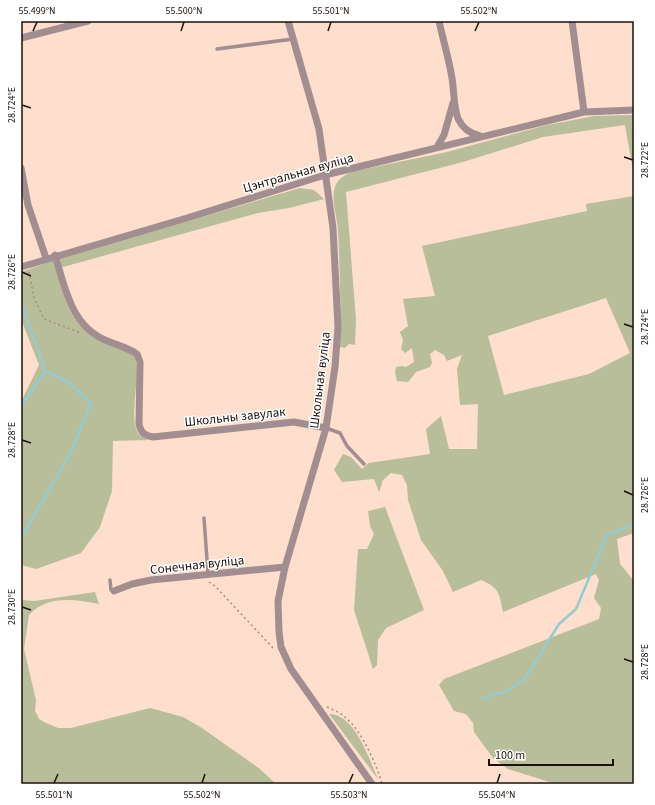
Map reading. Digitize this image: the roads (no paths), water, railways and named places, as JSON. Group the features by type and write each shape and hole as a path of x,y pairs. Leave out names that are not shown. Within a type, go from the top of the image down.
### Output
{"street":[{"path":"21,38 88,21"},
{"name":"Школьная вуліца","path":"288,21 319,129 333,228 338,327 336,367 326,428 285,567 278,600 281,647 291,669 372,784"},
{"path":"437,147 444,135 453,103 452,79 439,21"},
{"path":"572,21 584,112"},
{"path":"453,103 462,126 470,134 480,136"},
{"name":"Цэнтральная вуліца","path":"24,265 187,218 325,175 480,136 584,112 634,110"},
{"path":"21,168 28,205 46,258"},
{"name":"Школьны завулак","path":"55,256 71,308 78,319 104,340 136,354 140,362 139,424 141,431 146,435 153,437 294,422 326,428"},
{"name":"Сонечная вуліца","path":"114,591 132,584 208,574 285,567"}],"lane":[{"path":"217,49 293,39"},
{"path":"326,428 340,433 347,446 364,464"},
{"path":"204,518 208,574"},
{"path":"110,580 111,590 114,591"}],"waterway":[{"path":"21,302 45,371 21,407"},
{"path":"21,538 71,452 91,404 68,382 45,371"},
{"path":"483,698 507,691 524,680 559,624 576,609 607,535 634,524"}]}
